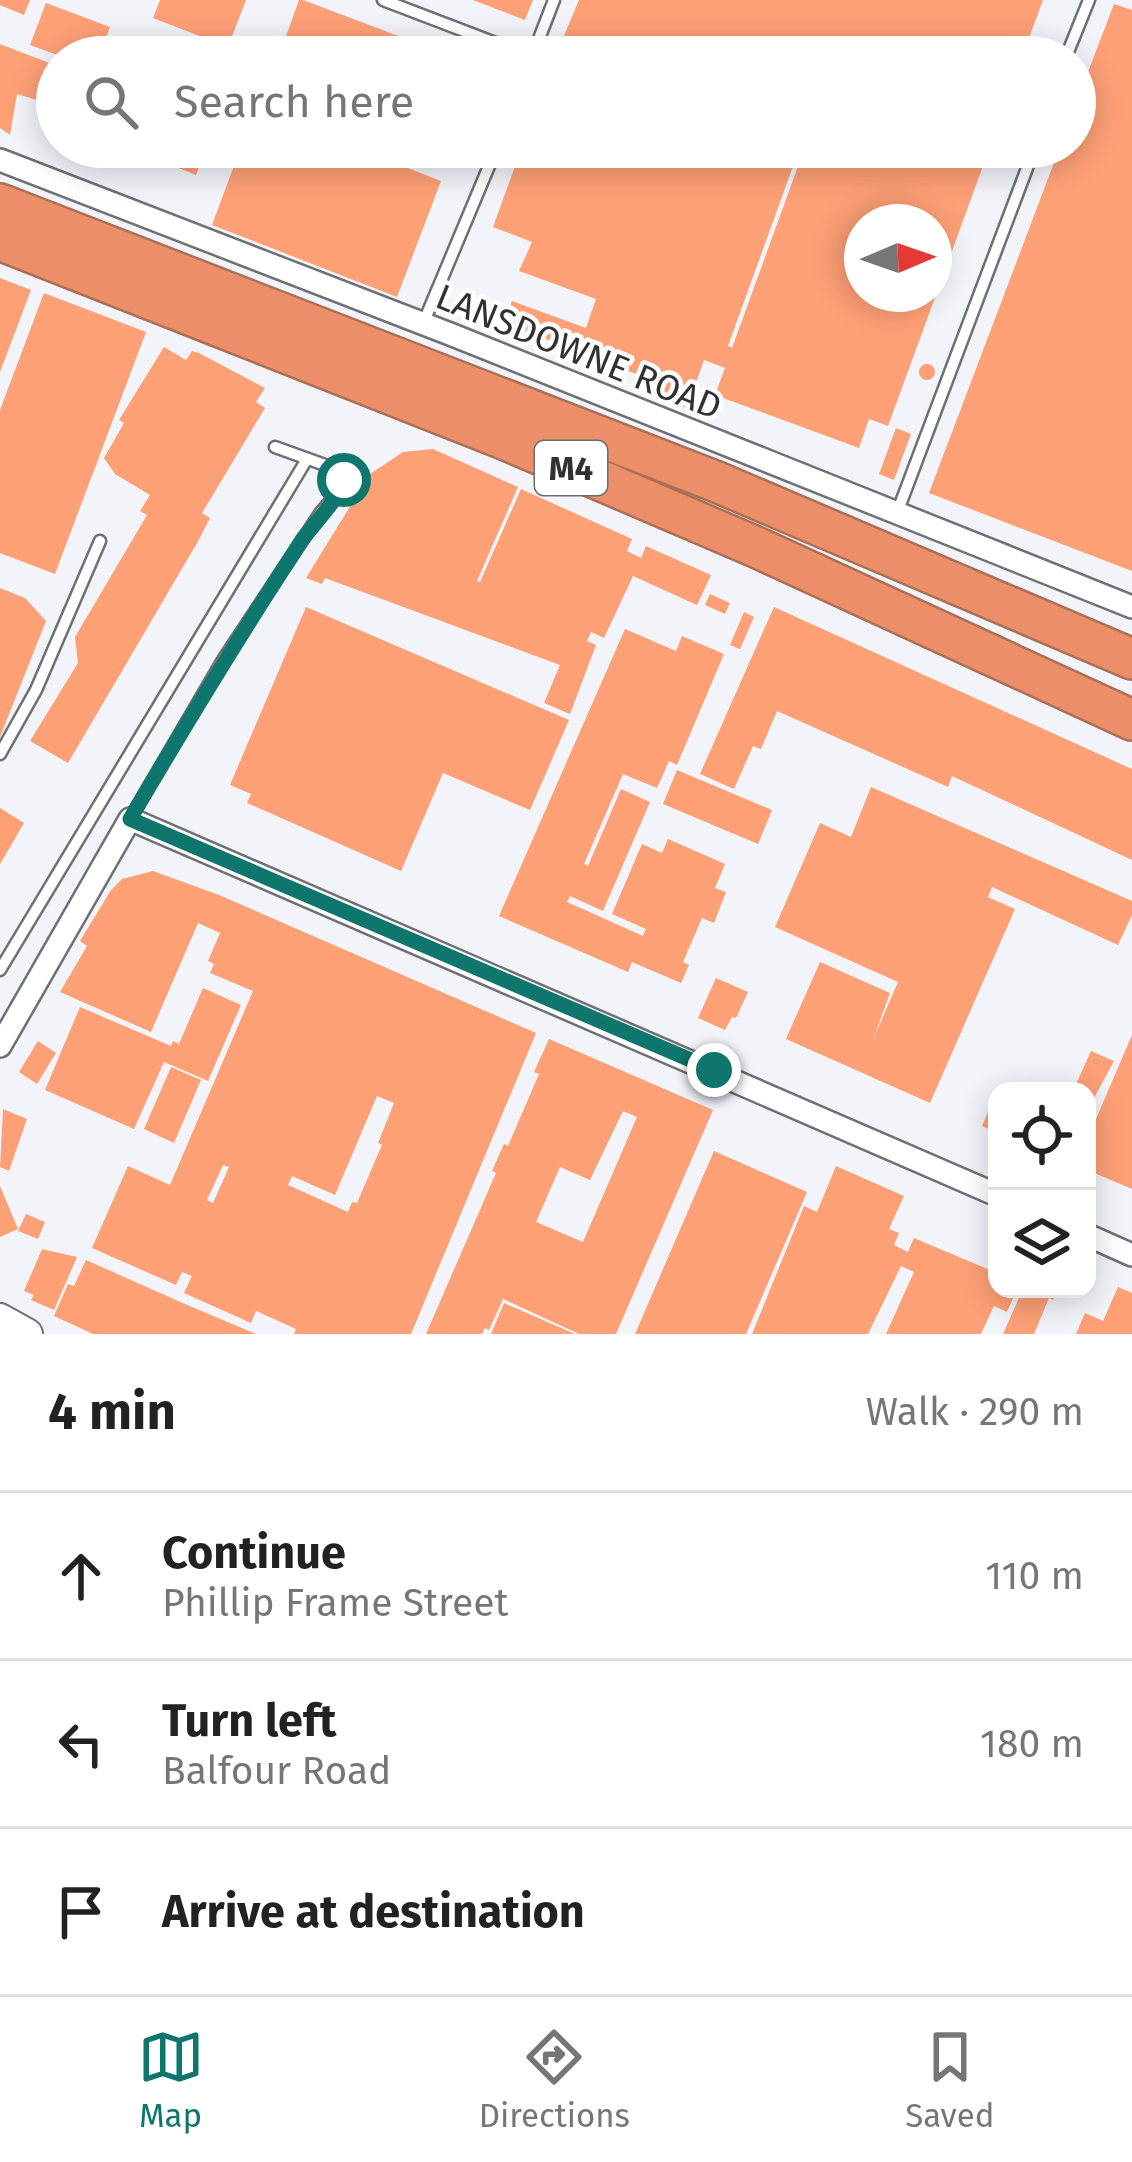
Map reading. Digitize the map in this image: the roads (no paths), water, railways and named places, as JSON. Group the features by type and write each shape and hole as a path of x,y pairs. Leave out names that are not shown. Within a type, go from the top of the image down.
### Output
{"highway":[{"name":"M4","path":"0,204 717,482 1132,659"},
{"name":"M4","path":"0,239 504,439 756,547 1132,720"}],"street":[{"name":"LANSDOWNE ROAD","path":"0,160 1132,607"},
{"path":"0,1046 130,819 988,1192"},
{"path":"1096,1239 1132,1256"},
{"path":"0,1319 27,1334"}],"lane":[{"path":"383,0 477,36"},
{"path":"540,36 554,0"},
{"path":"1074,36 1089,0"},
{"path":"423,324 488,168"},
{"path":"897,513 1027,168"},
{"path":"130,819 223,660 321,512 343,490 342,473 275,447"},
{"path":"0,970 307,459"},
{"path":"0,754 36,690 100,541"}]}
